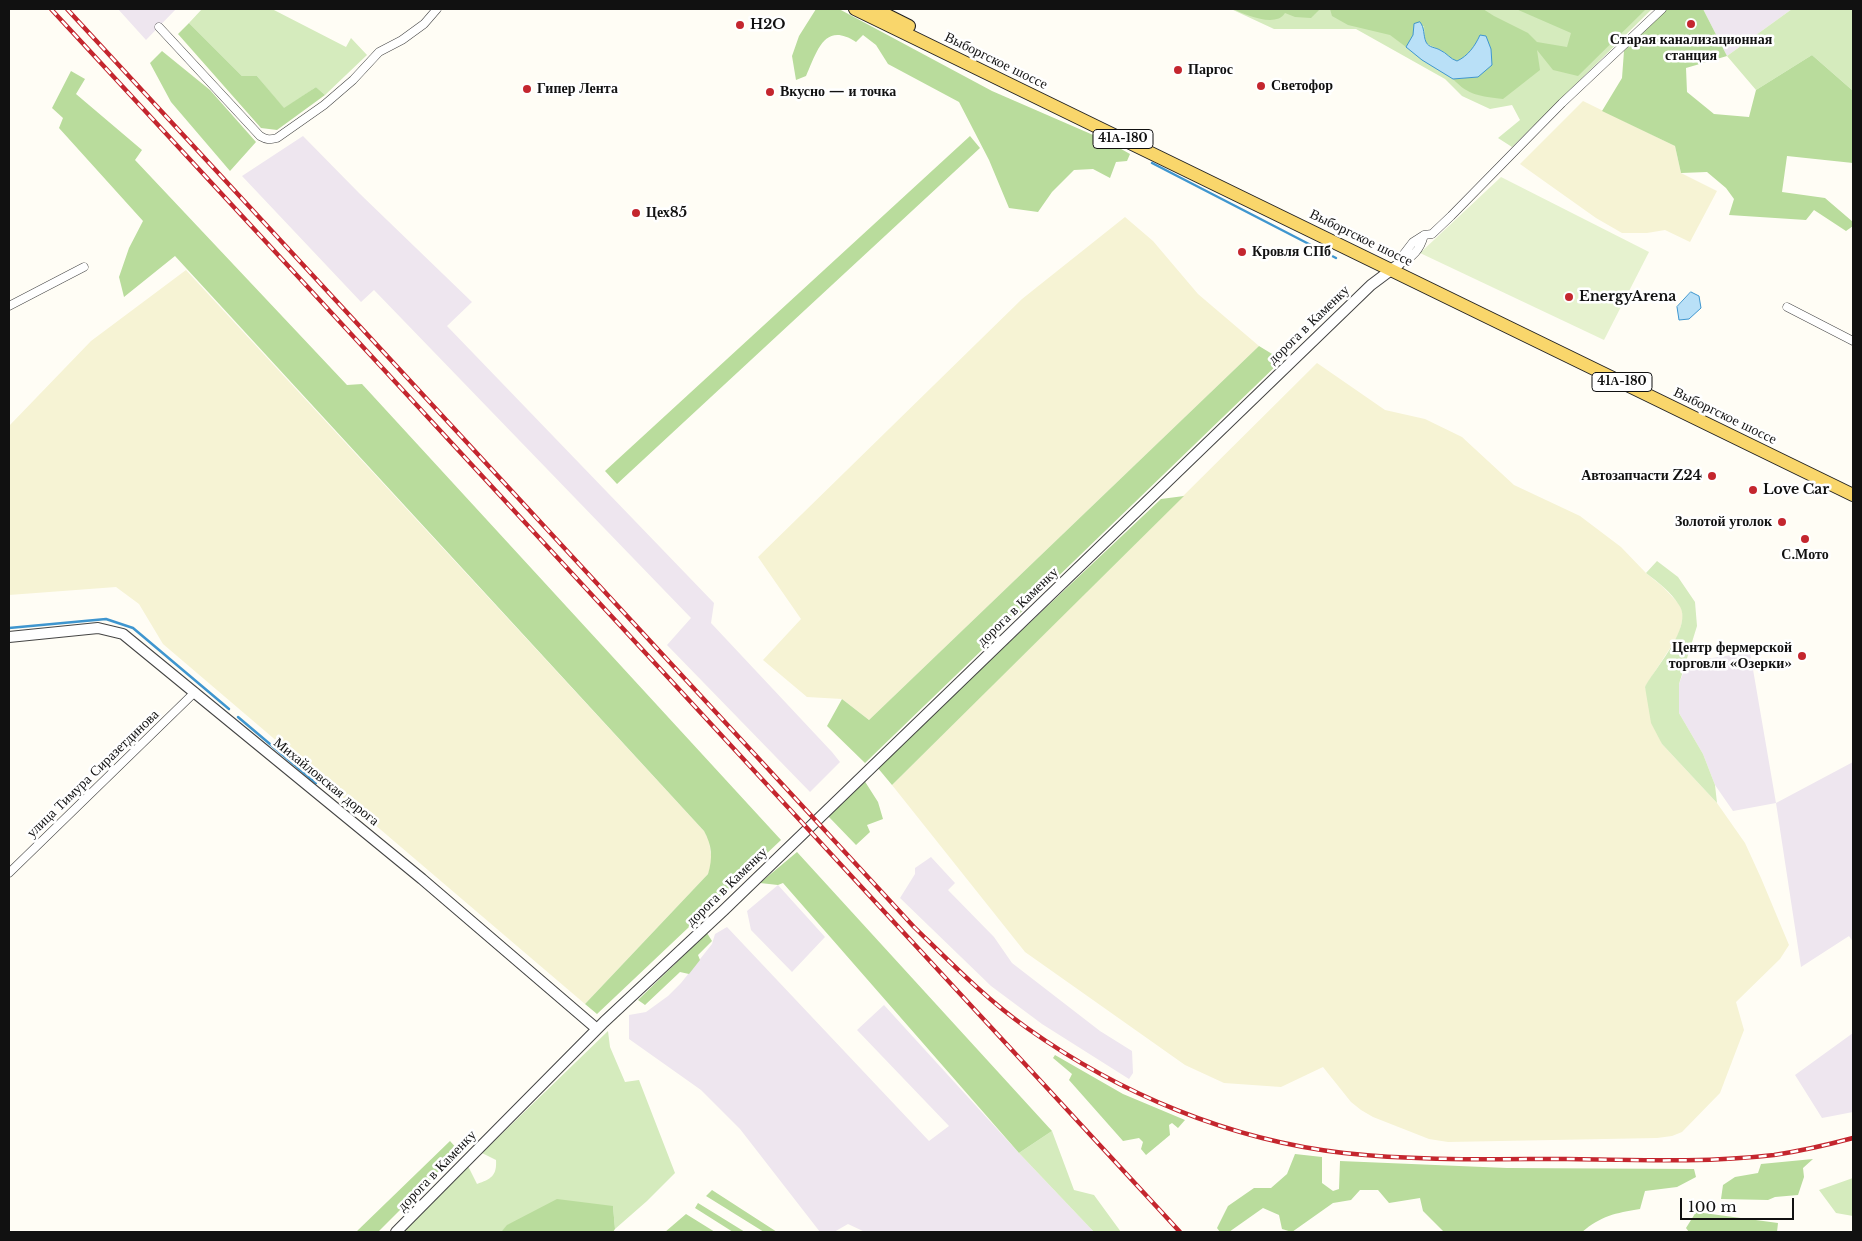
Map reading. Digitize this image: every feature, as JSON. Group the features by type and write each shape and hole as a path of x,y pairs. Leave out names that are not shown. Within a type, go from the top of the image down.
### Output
{"main road":[{"name":"Выборгское шоссе","path":"855,9 1853,486"},
{"name":"Выборгское шоссе","path":"875,9 1853,495"}],"street":[{"path":"159,27 260,136 266,140 278,138 324,105 353,80 379,52 402,40 424,24 437,9"},
{"name":"дорога в Каменку","path":"396,1232 597,1029 724,910 1371,284 1410,259 1421,247 1424,235 1432,234 1451,216 1562,103 1662,9"},
{"path":"9,306 84,266"},
{"path":"1787,307 1853,341"},
{"name":"Михайловская дорога","path":"9,637 98,628 123,634 422,879 597,1029"},
{"name":"улица Тимура Сиразетдинова","path":"9,873 194,692"}],"shaded area":[{"path":"118,9 176,9 146,40"},
{"path":"1703,9 1792,9 1727,56"},
{"path":"1583,101 1675,146 1681,173 1717,191 1690,242 1665,230 1647,233 1622,233 1596,218 1520,164"},
{"path":"303,136 472,302 447,326 714,603 711,623 840,762 810,792 667,645 691,618 374,290 361,302 242,176"},
{"path":"1125,217 1153,241 1198,294 1259,346 869,720 842,699 807,697 763,660 801,619 758,557 1022,299"},
{"path":"186,270 704,831 709,840 712,863 708,874 585,1004 163,644 139,604 116,587 9,595 9,426 91,341"},
{"path":"1317,363 1385,410 1425,419 1462,437 1514,485 1580,516 1621,547 1681,606 1683,617 1679,634 1645,687 1662,744 1717,803 1745,843 1789,945 1780,959 1736,1002 1744,1030 1720,1093 1682,1132 1672,1136 1657,1138 1448,1142 1429,1139 1373,1117 1361,1110 1351,1102 1323,1067 1281,1087 1224,1083 1185,1065 1025,952 892,785"},
{"path":"1750,652 1776,803 1733,811 1715,785 1703,754 1679,713 1679,684 1687,662"},
{"path":"1853,762 1853,942 1849,936 1801,967 1776,803"},
{"path":"931,857 955,883 948,890 994,937 1012,963 1100,1031 1132,1051 1133,1073 1129,1079 1042,1024 991,986 900,898 915,874 915,868"},
{"path":"778,885 825,937 792,972 751,930 747,911"},
{"path":"727,927 929,1141 949,1126 857,1030 884,1005 1094,1232 865,1232 848,1224 834,1232 820,1232 740,1129 701,1090 629,1039 629,1015 646,1012 668,996 681,983 712,944 715,934"},
{"path":"1853,1033 1853,1112 1822,1118 1795,1075"}],"green space":[{"path":"202,9 272,9 346,47 351,38 367,55 325,95 316,87 284,109 257,76 242,76 189,23"},
{"path":"816,9 839,9 992,91 1107,141 1130,154 1127,161 1116,162 1110,178 1093,169 1074,170 1052,192 1038,212 1009,208 989,160 959,102 888,64 876,45 863,35 856,42 845,36 836,35 829,37 818,49 806,76 796,80 792,56 799,36"},
{"path":"1231,9 1652,9 1512,147 1498,138 1520,120 1512,105 1490,109 1462,96 1445,79 1356,29 1274,29"},
{"path":"1233,9 1320,9 1311,18 1295,17 1285,13 1275,20 1268,20 1253,17"},
{"path":"1330,9 1483,9 1528,33 1537,42 1567,47 1571,33 1516,9 1646,9 1578,76 1553,70 1537,50 1540,70 1503,99 1470,92 1453,79 1478,77 1480,35 1471,50 1457,61 1427,43 1424,26 1414,24 1413,35 1406,47 1390,35 1348,25 1332,16"},
{"path":"1667,9 1703,9 1727,56 1686,68 1687,92 1714,114 1749,117 1756,90 1812,55 1852,90 1853,163 1787,156 1782,192 1825,198 1853,222 1853,226 1846,231 1814,210 1806,220 1729,215 1734,199 1726,188 1707,172 1681,173 1675,146 1602,111 1622,78 1624,51"},
{"path":"1792,9 1853,9 1852,90 1812,55 1756,90 1727,56"},
{"path":"189,23 242,76 257,76 284,108 316,87 325,95 277,130 261,128 178,34"},
{"path":"162,51 210,90 256,142 230,171 171,102 150,63"},
{"path":"71,71 85,79 76,94 142,150 135,160 347,385 362,384 781,840 597,1014 585,1004 708,874 711,852 709,841 704,831 175,256 124,297 119,277 129,248 143,221 59,128 63,118 52,108"},
{"path":"970,136 980,148 617,484 605,471"},
{"name":"EnergyArena","path":"1501,177 1649,252 1604,340 1420,253"},
{"path":"1259,346 1282,360 865,763 827,726 842,699 869,720"},
{"path":"1184,496 892,785 877,767 1161,499"},
{"path":"1657,561 1678,577 1695,602 1697,626 1679,684 1679,713 1703,754 1715,785 1717,803 1662,744 1651,723 1645,687 1671,647 1681,624 1682,614 1679,605 1672,596 1646,573"},
{"path":"864,780 878,802 883,819 867,825 870,832 856,845 828,816"},
{"path":"797,852 1052,1131 1019,1153 783,883 778,885 760,883"},
{"path":"707,933 712,941 698,955 700,960 689,974 680,972 645,1005 638,1000"},
{"path":"608,1031 610,1047 625,1082 639,1080 675,1173 647,1201 615,1229 613,1206 525,1217 508,1225 501,1232 402,1232 468,1166 477,1184 492,1176 496,1160 482,1153"},
{"path":"1055,1055 1123,1094 1185,1120 1178,1128 1172,1123 1169,1125 1170,1135 1146,1155 1141,1149 1143,1142 1139,1138 1123,1141 1069,1080 1072,1074 1053,1058"},
{"path":"1052,1131 1074,1190 1094,1195 1121,1232 1094,1232 1019,1153"},
{"path":"450,1141 459,1151 378,1232 356,1232"},
{"path":"1295,1154 1322,1157 1322,1183 1333,1191 1339,1189 1340,1161 1507,1168 1694,1169 1696,1177 1677,1187 1645,1191 1640,1209 1609,1216 1582,1232 1444,1232 1423,1211 1420,1198 1389,1203 1378,1190 1360,1190 1351,1200 1333,1203 1292,1232 1282,1229 1279,1215 1263,1208 1229,1232 1220,1232 1217,1228 1228,1206 1254,1188 1271,1188 1287,1174"},
{"path":"1813,1159 1803,1168 1804,1177 1798,1195 1775,1197 1768,1200 1721,1199 1723,1185 1735,1177 1758,1173 1761,1164"},
{"path":"1853,1178 1853,1216 1836,1213 1819,1190"},
{"path":"712,1190 777,1232 764,1232 706,1196"},
{"path":"557,1199 613,1206 615,1229 613,1232 501,1232 507,1225"},
{"path":"698,1203 745,1232 733,1232 695,1208"},
{"path":"1696,1212 1778,1223 1777,1232 1689,1232 1686,1228"},
{"path":"686,1214 715,1232 665,1232"}],"water":[{"path":"1420,22 1427,44 1457,61 1471,50 1480,35 1486,36 1491,49 1492,65 1478,77 1453,79 1422,60 1406,47 1413,35 1414,24"},
{"path":"1691,292 1699,296 1701,308 1689,319 1679,320 1677,307"}],"waterway":[{"path":"1152,163 1336,258"},
{"path":"9,628 106,619 133,628 229,709"},
{"path":"238,717 316,783"}],"railway":[{"path":"51,9 1180,1232"},
{"path":"67,9 914,927 997,1005 1063,1052 1100,1074 1138,1093 1218,1125 1301,1147 1344,1153 1455,1159 1697,1160 1774,1155 1814,1148 1853,1138"}],"place":[{"name":"Старая канализационная станция","path":"1691,24"},
{"name":"H2O","path":"740,25"},
{"name":"Паргос","path":"1178,70"},
{"name":"Светофор","path":"1261,86"},
{"name":"Гипер Лента","path":"527,89"},
{"name":"Вкусно — и точка","path":"770,92"},
{"name":"Цех85","path":"636,213"},
{"name":"Кровля СПб","path":"1242,252"},
{"name":"EnergyArena","path":"1569,297"},
{"name":"Автозапчасти Z24","path":"1712,476"},
{"name":"Love Car","path":"1753,490"},
{"name":"Золотой уголок","path":"1782,522"},
{"name":"С.Мото","path":"1805,539"},
{"name":"Центр фермерской торговли «Озерки»","path":"1802,656"}]}
